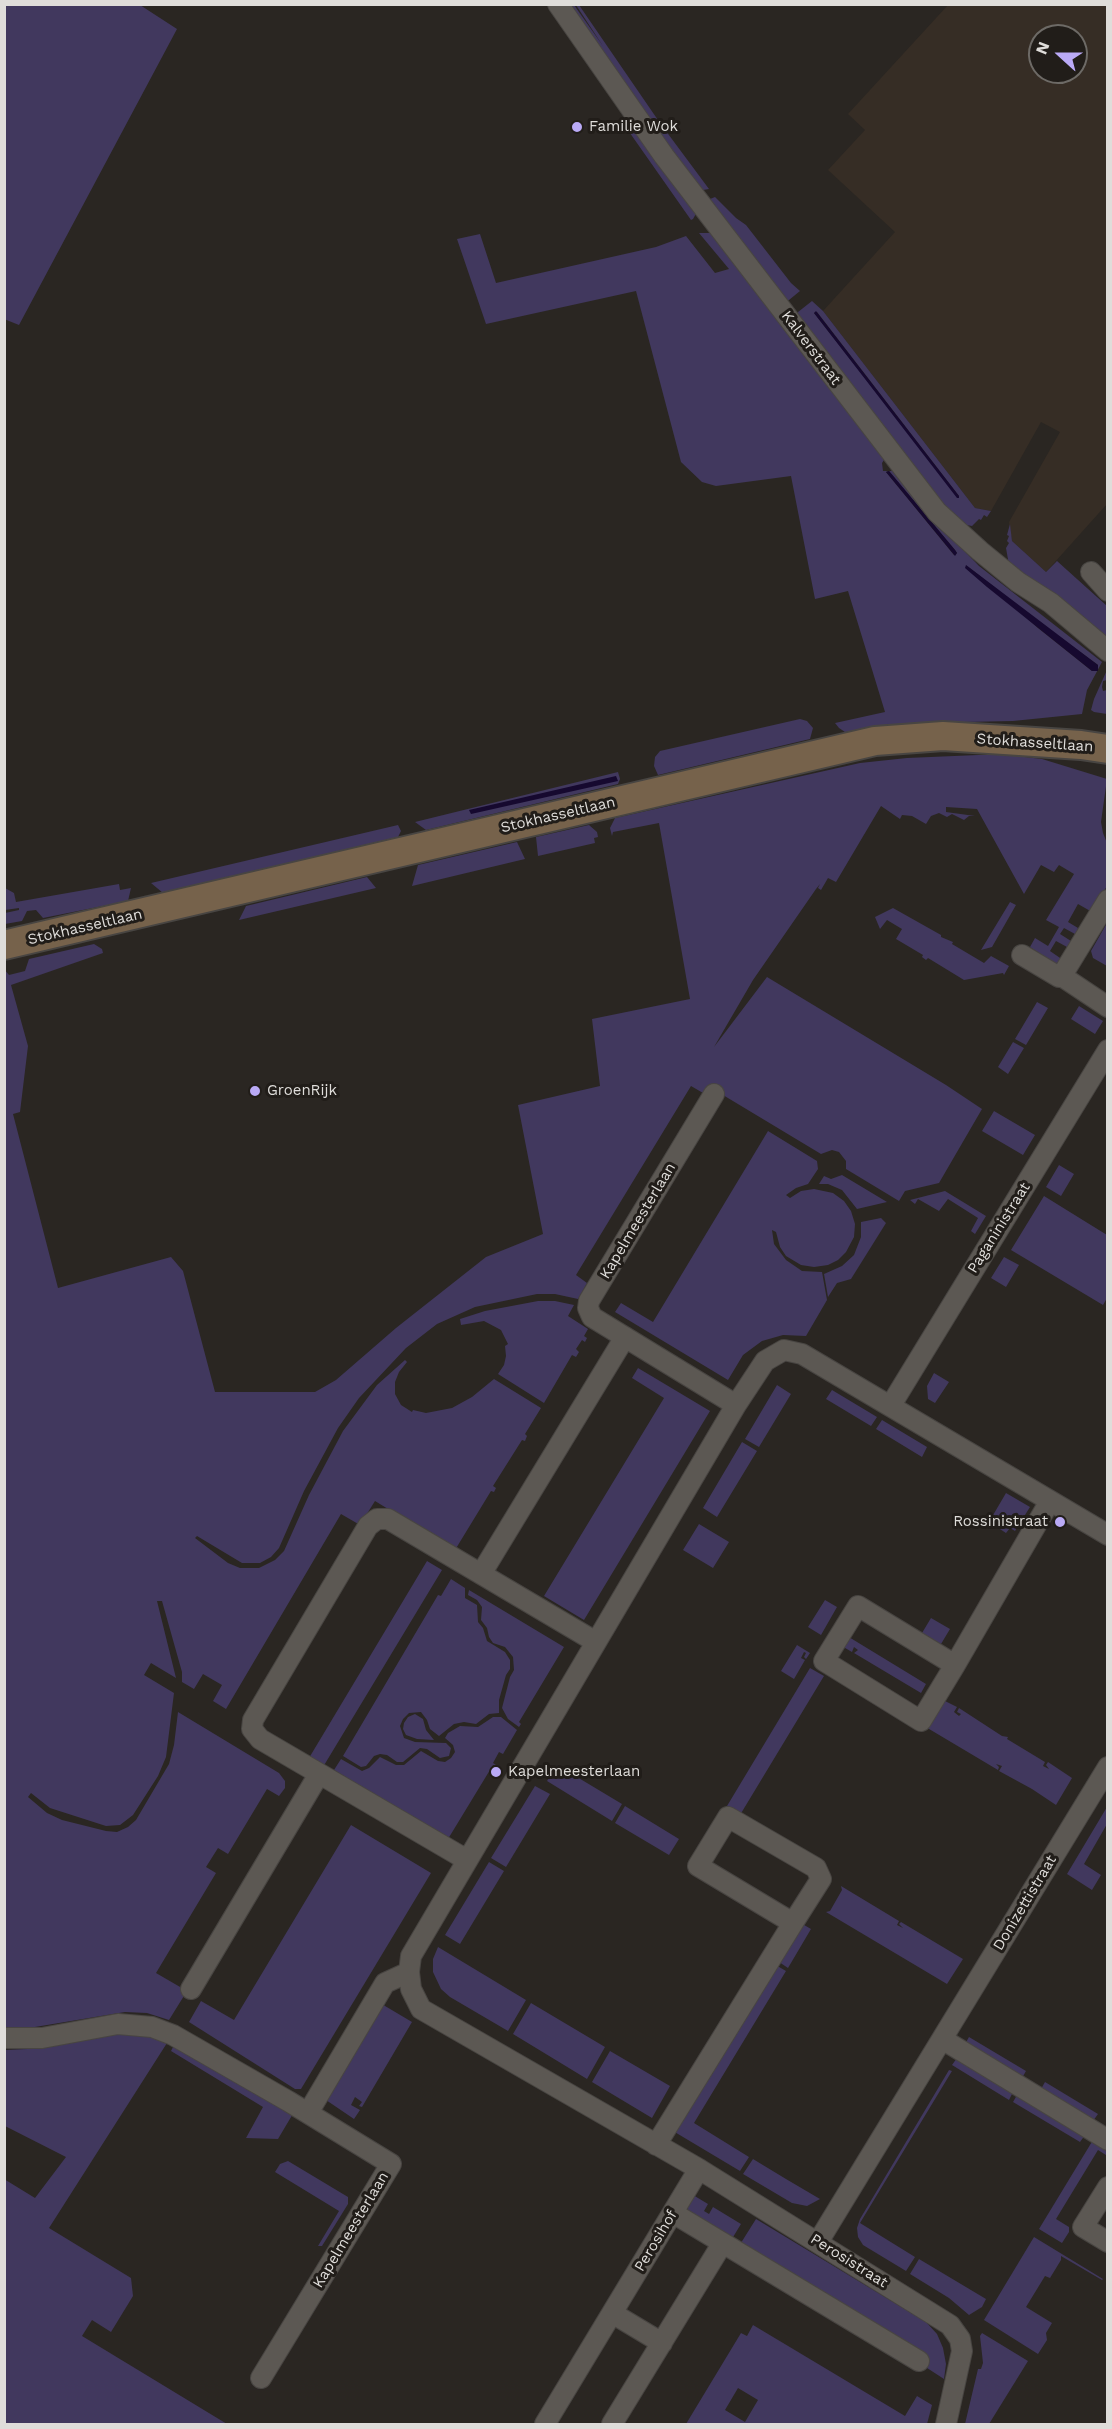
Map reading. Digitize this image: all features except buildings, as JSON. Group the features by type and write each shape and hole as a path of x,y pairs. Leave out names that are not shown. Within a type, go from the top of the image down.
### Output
{"street":[{"name":"Kalverstraat","path":"558,4 664,156 937,512 980,551 1018,582 1059,609 1107,651"},
{"path":"1091,572 1107,591"},
{"name":"Stokhasseltlaan","path":"8,944 875,741 943,736 1081,745 1107,749"},
{"path":"1063,977 1107,900"},
{"path":"1022,955 1059,977 1063,977 1107,1007"},
{"name":"Paganinistraat","path":"891,1406 1107,1050"},
{"name":"Kapelmeesterlaan","path":"714,1094 590,1301 588,1308 592,1317 736,1405"},
{"path":"481,1574 625,1336"},
{"path":"308,2113 385,1983 409,1972 411,1956 736,1405 765,1361 784,1350 802,1354 1050,1501 1104,1525"},
{"path":"955,1665 858,1606 824,1661 921,1721 955,1665 1050,1501"},
{"path":"467,1860 260,1739 252,1729 253,1720 368,1526 377,1519 388,1519 596,1642"},
{"name":"Donizettistraat","path":"818,2241 1107,1767"},
{"path":"191,1989 319,1774"},
{"path":"656,2145 793,1923 820,1879 816,1868 729,1817 698,1866 793,1923"},
{"name":"Perosistraat","path":"409,1972 411,1989 421,2009 699,2169 950,2325 960,2339 962,2351 946,2424"},
{"name":"Kapelmeesterlaan","path":"4,2038 42,2038 118,2024 152,2027 173,2035 391,2164 261,2379"},
{"path":"942,2039 1107,2140"},
{"name":"Perosihof","path":"545,2424 699,2169"},
{"path":"1107,2187 1083,2228 1107,2242"},
{"path":"673,2213 919,2361"},
{"path":"612,2424 722,2244"},
{"path":"612,2313 662,2343"}],"shaded area":[{"path":"4,5 140,5 177,29 19,325 4,319"},
{"path":"566,5 574,5 603,46 576,5 579,5 660,123 709,189 703,190 695,186"},
{"path":"948,5 1107,5 1107,504 1046,572 1012,541 1009,522 1060,432 1041,422 991,511 975,508 823,311 895,232 828,170 865,130 848,114"},
{"path":"631,125 697,212 693,219 691,220 625,126"},
{"path":"715,197 746,225 791,283 800,291 789,300 782,300 708,203"},
{"path":"699,233 713,233 886,457 882,463 883,471 888,471 886,472 954,555 957,553 955,550 889,471 897,471 941,527 979,566 1102,662 1087,690 1082,714 1013,721 914,723 845,732 839,728 835,723 885,712 848,591 815,599 791,476 716,486 702,482 681,462 636,291 486,324 457,239 480,234 496,283 656,247 686,236 715,273 729,269","holes":["966,565 1098,665 1092,671 1038,628"]},
{"path":"812,301 823,311 975,508 991,511 987,517 984,515 972,526 961,524 953,519 797,319 798,312","holes":["817,312 959,498 814,313"]},
{"path":"816,311 959,496 959,498 814,313"},
{"path":"889,471 955,550 957,553 955,556 886,472"},
{"path":"1010,524 1012,541 1046,572 1057,561 1107,606 1107,641 1009,565 1006,548 1009,543 1007,535"},
{"path":"966,565 1098,665 1098,671 1092,671 987,587 965,568"},
{"path":"1107,670 1107,680 1103,681 1102,687 1103,691 1107,690 1107,714 1091,710"},
{"path":"800,719 807,721 813,728 810,739 658,775 654,766 655,757 660,751"},
{"path":"1008,755 1042,759 1107,779 1101,822 1107,843 1107,886 1092,912 1078,904 1068,922 1078,928 1075,934 1064,928 1060,934 1071,941 1067,947 1056,941 1050,951 1063,960 1059,966 1030,947 1035,938 1048,946 1059,927 1046,920 1074,874 1059,865 1054,872 1041,865 1024,894 977,809 946,807 946,812 975,816 969,816 964,820 952,814 947,817 939,813 931,816 926,824 912,816 902,815 900,819 881,806 836,882 828,878 821,890 818,888 820,884 816,889 753,980 714,1047 767,977 946,1085 982,1109 939,1183 905,1191 899,1201 846,1169 846,1161 839,1152 832,1150 821,1154 708,1086 703,1093 691,1086 576,1275 587,1283 578,1299 555,1294 537,1294 475,1307 437,1324 406,1348 359,1398 338,1428 304,1491 279,1548 271,1557 260,1563 242,1563 197,1536 195,1538 228,1563 240,1568 259,1568 275,1560 284,1551 309,1495 343,1431 377,1385 405,1360 407,1362 395,1382 395,1394 401,1405 412,1412 413,1410 426,1413 452,1408 472,1397 494,1379 541,1408 525,1434 527,1436 525,1441 522,1440 493,1486 496,1488 494,1492 491,1491 455,1550 375,1501 360,1525 341,1514 226,1709 213,1701 222,1685 203,1674 194,1689 182,1682 182,1672 162,1601 157,1601 176,1678 151,1663 144,1675 174,1693 166,1757 158,1776 133,1815 120,1825 106,1826 50,1808 31,1793 28,1797 47,1813 62,1820 106,1831 117,1832 128,1827 136,1820 169,1764 178,1712 279,1773 285,1781 285,1788 279,1796 267,1789 228,1854 218,1848 206,1867 216,1873 156,1973 187,1991 169,2020 147,2013 125,2012 35,2027 5,2028 4,969 9,975 25,971 29,959 94,944 102,949 103,953 11,985 28,1046 20,1112 13,1114 58,1288 171,1257 183,1271 215,1392 315,1392 336,1380 396,1328 486,1257 543,1234 518,1105 600,1086 592,1019 690,999 659,823 613,832 612,836 610,828 615,818 860,763 907,758"},
{"path":"618,772 620,779 618,784 426,830 415,822"},
{"path":"616,776 618,781 471,814 469,810"},
{"path":"398,825 401,831 398,837 163,893 151,883"},
{"path":"589,825 597,832 598,837 594,838 595,843 538,856 536,837"},
{"path":"517,842 525,859 412,886 418,865"},
{"path":"367,877 376,888 239,920 246,906"},
{"path":"119,884 120,890 131,888 128,901 43,918 36,910 27,911 22,921 5,924 5,913 19,910 19,908 5,910 5,888 14,893 16,902"},
{"path":"1010,902 1016,905 992,947 981,950"},
{"path":"893,908 953,942 952,944 984,963 991,956 1009,966 1004,975 1003,973 964,980 928,958 926,960 922,957 923,955 896,939 902,929 887,920 880,929 875,917"},
{"path":"1107,923 1107,966 1093,958 1091,951"},
{"path":"1037,1002 1048,1008 1026,1045 1015,1039"},
{"path":"1079,1006 1103,1021 1095,1034 1071,1019"},
{"path":"1013,1042 1024,1048 1008,1074 998,1067"},
{"path":"994,1111 1035,1135 1023,1155 982,1131"},
{"path":"768,1131 817,1161 818,1169 808,1184 786,1195 790,1198 801,1191 814,1189 833,1193 844,1201 851,1211 855,1224 854,1237 846,1252 838,1260 828,1265 814,1267 801,1265 786,1256 780,1247 776,1232 772,1230 774,1244 786,1260 802,1271 822,1272 827,1300 806,1336 783,1335 762,1341 743,1355 728,1380 615,1312 621,1303 653,1322"},
{"path":"1059,1165 1074,1174 1061,1196 1046,1187"},
{"path":"842,1175 887,1202 857,1209 842,1190 828,1184 819,1184 824,1176 831,1179"},
{"path":"945,1191 986,1216 975,1234 971,1231 978,1218 948,1199 939,1211 918,1199 915,1204 910,1200"},
{"path":"1044,1196 1107,1235 1107,1298 1103,1305 1011,1250"},
{"path":"881,1218 886,1223 851,1279 837,1283 828,1297 824,1274 842,1266 854,1255 861,1237 861,1222"},
{"path":"1004,1257 1019,1265 1006,1287 991,1278"},
{"path":"538,1301 555,1301 574,1305 568,1316 588,1329 584,1336 587,1338 585,1342 582,1340 576,1349 579,1352 576,1357 572,1355 544,1403 498,1374 504,1365 505,1346 508,1344 501,1330 484,1321 461,1325 460,1319 485,1311"},
{"path":"638,1368 710,1411 584,1620 544,1596 664,1398 632,1378"},
{"path":"934,1373 949,1382 935,1403 928,1399 927,1386"},
{"path":"777,1385 791,1394 759,1447 745,1439"},
{"path":"832,1390 877,1417 871,1426 826,1399"},
{"path":"882,1420 927,1447 922,1457 876,1429"},
{"path":"742,1442 757,1451 717,1517 703,1508"},
{"path":"1006,1493 1030,1507 1015,1531 1010,1528 1006,1533 989,1522"},
{"path":"699,1524 729,1542 713,1568 683,1550"},
{"path":"427,1561 442,1570 323,1767 309,1758"},
{"path":"451,1579 465,1588 465,1598 477,1605 478,1622 483,1628 487,1641 505,1652 510,1660 510,1669 499,1700 499,1713 489,1714 476,1724 464,1722 454,1724 439,1736 430,1729 421,1712 409,1713 400,1726 404,1738 415,1742 446,1743 451,1748 449,1756 440,1758 427,1749 420,1748 403,1762 397,1762 387,1755 380,1754 374,1756 366,1766 361,1767 343,1756 438,1595 441,1596"},
{"path":"469,1590 564,1647 519,1722 521,1724 519,1727 508,1719 502,1708 514,1670 513,1657 505,1647 493,1643 489,1637 487,1628 481,1620 482,1607 477,1600 468,1595"},
{"path":"825,1600 837,1607 821,1635 808,1627"},
{"path":"931,1618 950,1629 941,1644 922,1633"},
{"path":"839,1631 926,1684 921,1693 854,1653 858,1650 854,1647 852,1652 833,1641"},
{"path":"797,1645 810,1653 806,1659 804,1652 801,1658 805,1660 794,1679 781,1671"},
{"path":"810,1668 824,1676 740,1815 727,1806"},
{"path":"937,1697 957,1707 954,1712 959,1716 961,1714 957,1712 959,1708 1045,1762 1043,1766 1049,1769 1046,1765 1048,1762 1072,1778 1056,1805 999,1771 1002,1766 996,1764 999,1767 998,1770 919,1723"},
{"path":"415,1714 423,1719 426,1730 434,1740 417,1739 406,1735 403,1729 404,1723 408,1717"},
{"path":"493,1717 501,1717 517,1730 503,1754 499,1752 493,1763 496,1765 493,1765 448,1839 334,1770 341,1759 362,1771 369,1768 380,1757 396,1765 404,1765 421,1751 438,1761 445,1762 455,1752 453,1745 445,1738 448,1733 460,1726 478,1727"},
{"path":"557,1765 622,1804 612,1821 547,1781"},
{"path":"535,1786 550,1794 506,1867 491,1858"},
{"path":"625,1806 679,1839 669,1855 615,1823"},
{"path":"1107,1807 1107,1824 1084,1864 1101,1875 1092,1890 1067,1874"},
{"path":"351,1825 431,1873 301,2089 295,2089 189,2022 201,2001 234,2020"},
{"path":"489,1862 504,1871 460,1944 445,1935"},
{"path":"841,1886 899,1921 897,1925 903,1928 899,1924 901,1922 963,1959 947,1984 826,1912 830,1911 842,1890"},
{"path":"799,1922 811,1929 788,1968 776,1960"},
{"path":"438,1947 526,2000 508,2031 450,1997 441,1989 433,1972 433,1959"},
{"path":"774,1964 786,1971 694,2123 749,2157 740,2171 673,2131"},
{"path":"380,2003 412,2022 362,2107 359,2106 362,2102 355,2097 351,2105 360,2110 354,2119 326,2100"},
{"path":"531,2003 605,2047 587,2079 513,2034"},
{"path":"137,2031 167,2043 49,2228 131,2278 133,2296 111,2332 92,2320 82,2336 227,2424 5,2424 4,2179 35,2198 66,2157 5,2126 5,2050 27,2049 99,2033"},
{"path":"969,2037 1026,2071 1022,2078 965,2044"},
{"path":"177,2039 294,2112 278,2139 246,2138 263,2107 171,2051"},
{"path":"610,2051 670,2086 652,2118 592,2082"},
{"path":"957,2058 1013,2092 1009,2100 952,2065"},
{"path":"949,2070 952,2071 860,2223 915,2257 906,2271 863,2245 858,2237 857,2228 860,2219"},
{"path":"1045,2082 1098,2114 1093,2121 1041,2089"},
{"path":"1017,2095 1085,2135 1080,2142 1013,2102"},
{"path":"1093,2140 1107,2148 1107,2153 1106,2155 1098,2150 1056,2219 1069,2227 1069,2232 1062,2243 1039,2229"},
{"path":"753,2159 820,2199 807,2206 792,2203 743,2174"},
{"path":"288,2161 348,2197 348,2204 322,2246 318,2246 339,2211 275,2172 280,2164"},
{"path":"693,2195 708,2204 704,2211 709,2214 713,2207 741,2224 730,2242 687,2213 687,2206"},
{"path":"756,2219 926,2322 937,2334 943,2348 946,2364 944,2379 739,2246"},
{"path":"1034,2237 1103,2279 1061,2256 1050,2278 1045,2276 1026,2307 1052,2323 1046,2333 1047,2340 1038,2354 984,2320"},
{"path":"919,2259 986,2299 982,2307 969,2315 949,2298 910,2274"},
{"path":"753,2325 905,2416 917,2396 932,2405 927,2424 686,2424 741,2333 747,2336","holes":["738,2388 758,2400 745,2422 725,2410"]},
{"path":"982,2333 1028,2361 989,2424 965,2424 978,2369 981,2369 983,2363 980,2336"}],"place":[{"name":"Familie Wok","path":"577,127"},
{"name":"GroenRijk","path":"255,1091"},
{"name":"Rossinistraat","path":"1060,1522"},
{"name":"Kapelmeesterlaan","path":"496,1772"}]}
